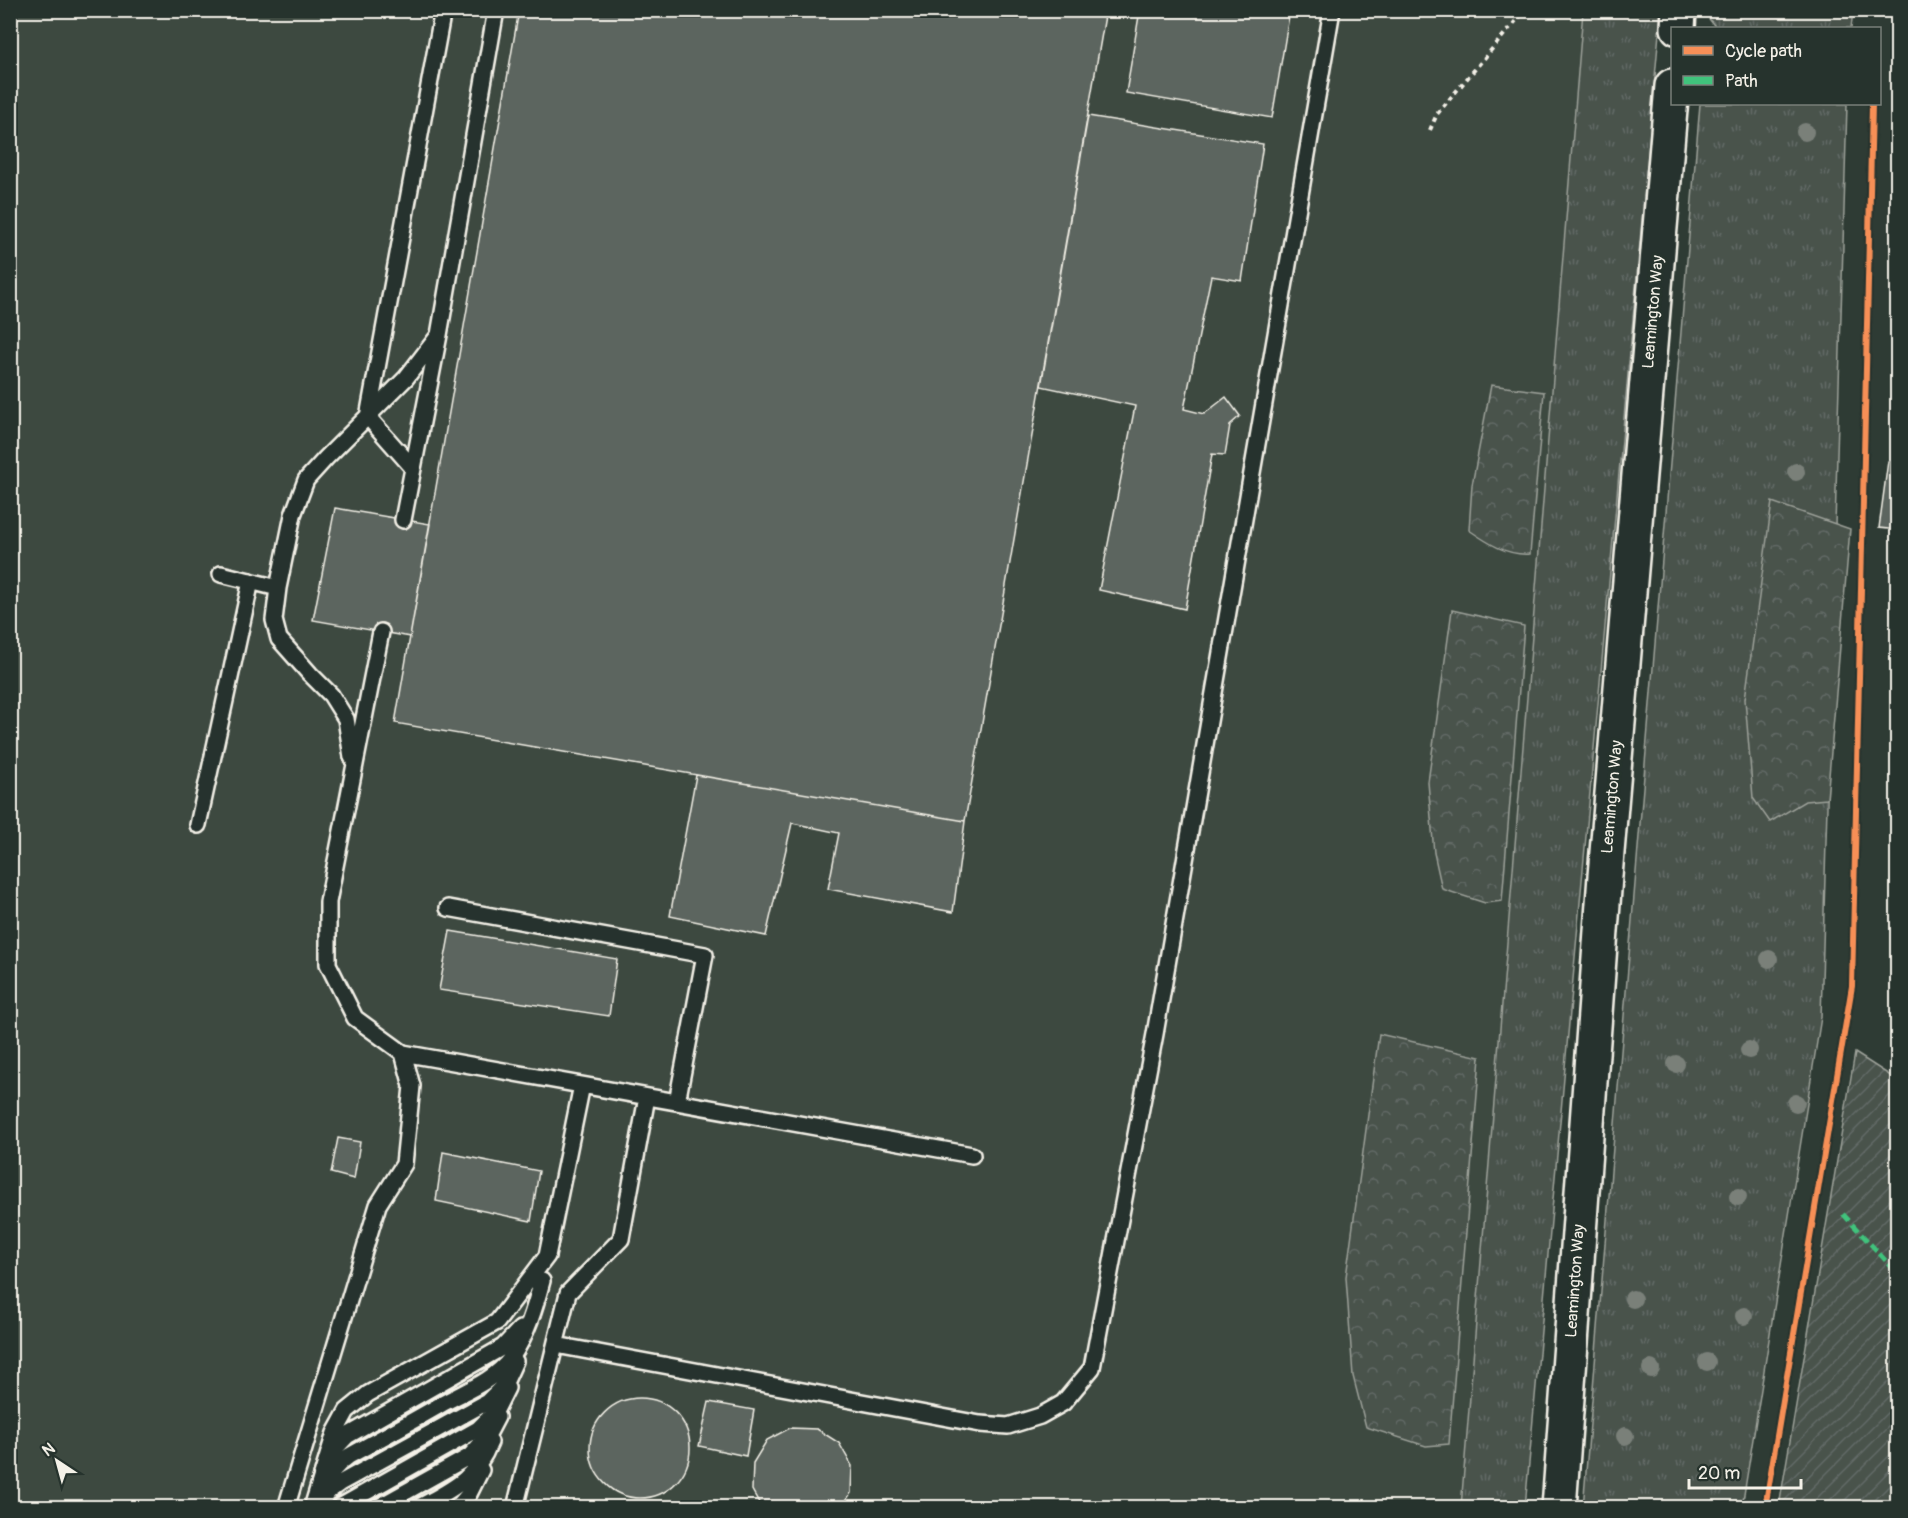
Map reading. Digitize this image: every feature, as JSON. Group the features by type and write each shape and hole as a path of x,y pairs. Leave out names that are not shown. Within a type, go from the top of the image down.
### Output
{"highway":[{"path":"1678,27 1679,10"},
{"name":"Leamington Way","path":"1559,1508 1605,876 1671,98"}],"lane":[{"path":"368,417 443,10"},
{"path":"403,520 440,335 496,10"},
{"path":"556,1345 980,1424 1008,1426 1040,1416 1063,1403 1092,1368 1157,1023 1332,10"},
{"path":"351,787 352,751 346,719 331,695 309,674 279,639 274,620 278,588 293,515 306,480 406,378 440,335"},
{"path":"368,417 413,468"},
{"path":"221,574 278,588"},
{"path":"198,825 250,582"},
{"path":"381,632 328,902 328,964 355,1018 403,1053 972,1155"},
{"path":"448,908 705,955 677,1102"},
{"path":"286,1508 378,1205 404,1164 412,1086 403,1053"},
{"path":"457,1508 469,1494 489,1449 542,1281 582,1085"},
{"path":"515,1508 568,1293 621,1239 647,1097"},
{"path":"314,1503 335,1433 347,1411 368,1394 497,1322 547,1256"},
{"path":"325,1467 330,1455 347,1436 487,1357 511,1341 531,1310 542,1281"},
{"path":"314,1503 329,1473 349,1456 496,1374 512,1357 523,1338 532,1313"},
{"path":"314,1503 340,1483 487,1402 504,1385 524,1340"},
{"path":"338,1508 478,1429 495,1412 516,1366"},
{"path":"378,1508 470,1456 486,1438 507,1394"},
{"path":"418,1508 469,1477 478,1466 498,1422"},
{"path":"468,1508 483,1472 489,1449"}],"path":[{"path":"1430,130 1437,114 1526,10"}],"shaded area":[{"path":"10,11 1583,11 1461,1507 11,1507"}],"green space":[{"path":"1707,10 1853,11 1851,27 1715,27 1707,16"},
{"path":"1583,11 1661,11 1525,1507 1461,1507"},
{"path":"1700,105 1847,105 1821,1017 1742,1507 1583,1508"},
{"path":"1491,385 1544,392 1530,554 1506,551 1469,530 1472,485"},
{"path":"1772,502 1850,529 1827,799 1805,801 1770,822 1753,798 1745,699"},
{"path":"1452,610 1524,626 1502,901 1485,903 1442,889 1434,853 1428,782"},
{"path":"1379,1034 1480,1057 1449,1444 1426,1446 1366,1427 1353,1376 1346,1277"},
{"path":"1855,1053 1897,1080 1897,1507 1779,1507"}],"building":[{"path":"519,10 1106,10 965,821 395,723"},
{"path":"1140,10 1290,10 1272,118 1126,93"},
{"path":"1088,116 1263,144 1242,281 1211,276 1184,409 1204,414 1226,397 1240,416 1230,425 1225,455 1212,454 1185,609 1099,590 1135,406 1041,386"},
{"path":"1888,461 1898,462 1898,530 1879,528"},
{"path":"335,508 430,524 410,637 313,620"},
{"path":"696,775 965,821 953,912 828,889 839,833 792,823 766,936 670,916"},
{"path":"1895,860 1898,860 1898,882 1892,881"},
{"path":"450,931 617,959 609,1016 439,990"},
{"path":"338,1138 360,1142 354,1179 331,1173"},
{"path":"443,1152 539,1171 531,1221 436,1201"},
{"path":"640,1398 659,1402 675,1413 686,1429 690,1448 686,1467 675,1483 659,1494 640,1498 621,1494 605,1483 594,1467 590,1448 594,1429 605,1413 621,1402"},
{"path":"709,1402 754,1410 746,1456 699,1446"},
{"path":"790,1428 817,1429 839,1443 852,1466 851,1493 841,1508 762,1508 752,1490 753,1463 767,1440"},
{"path":"857,1504 878,1507 878,1508 857,1508"}],"marked path":[{"path":"1843,1214 1898,1274"}],"cycle path":[{"path":"1765,1508 1852,986 1872,105"}]}
